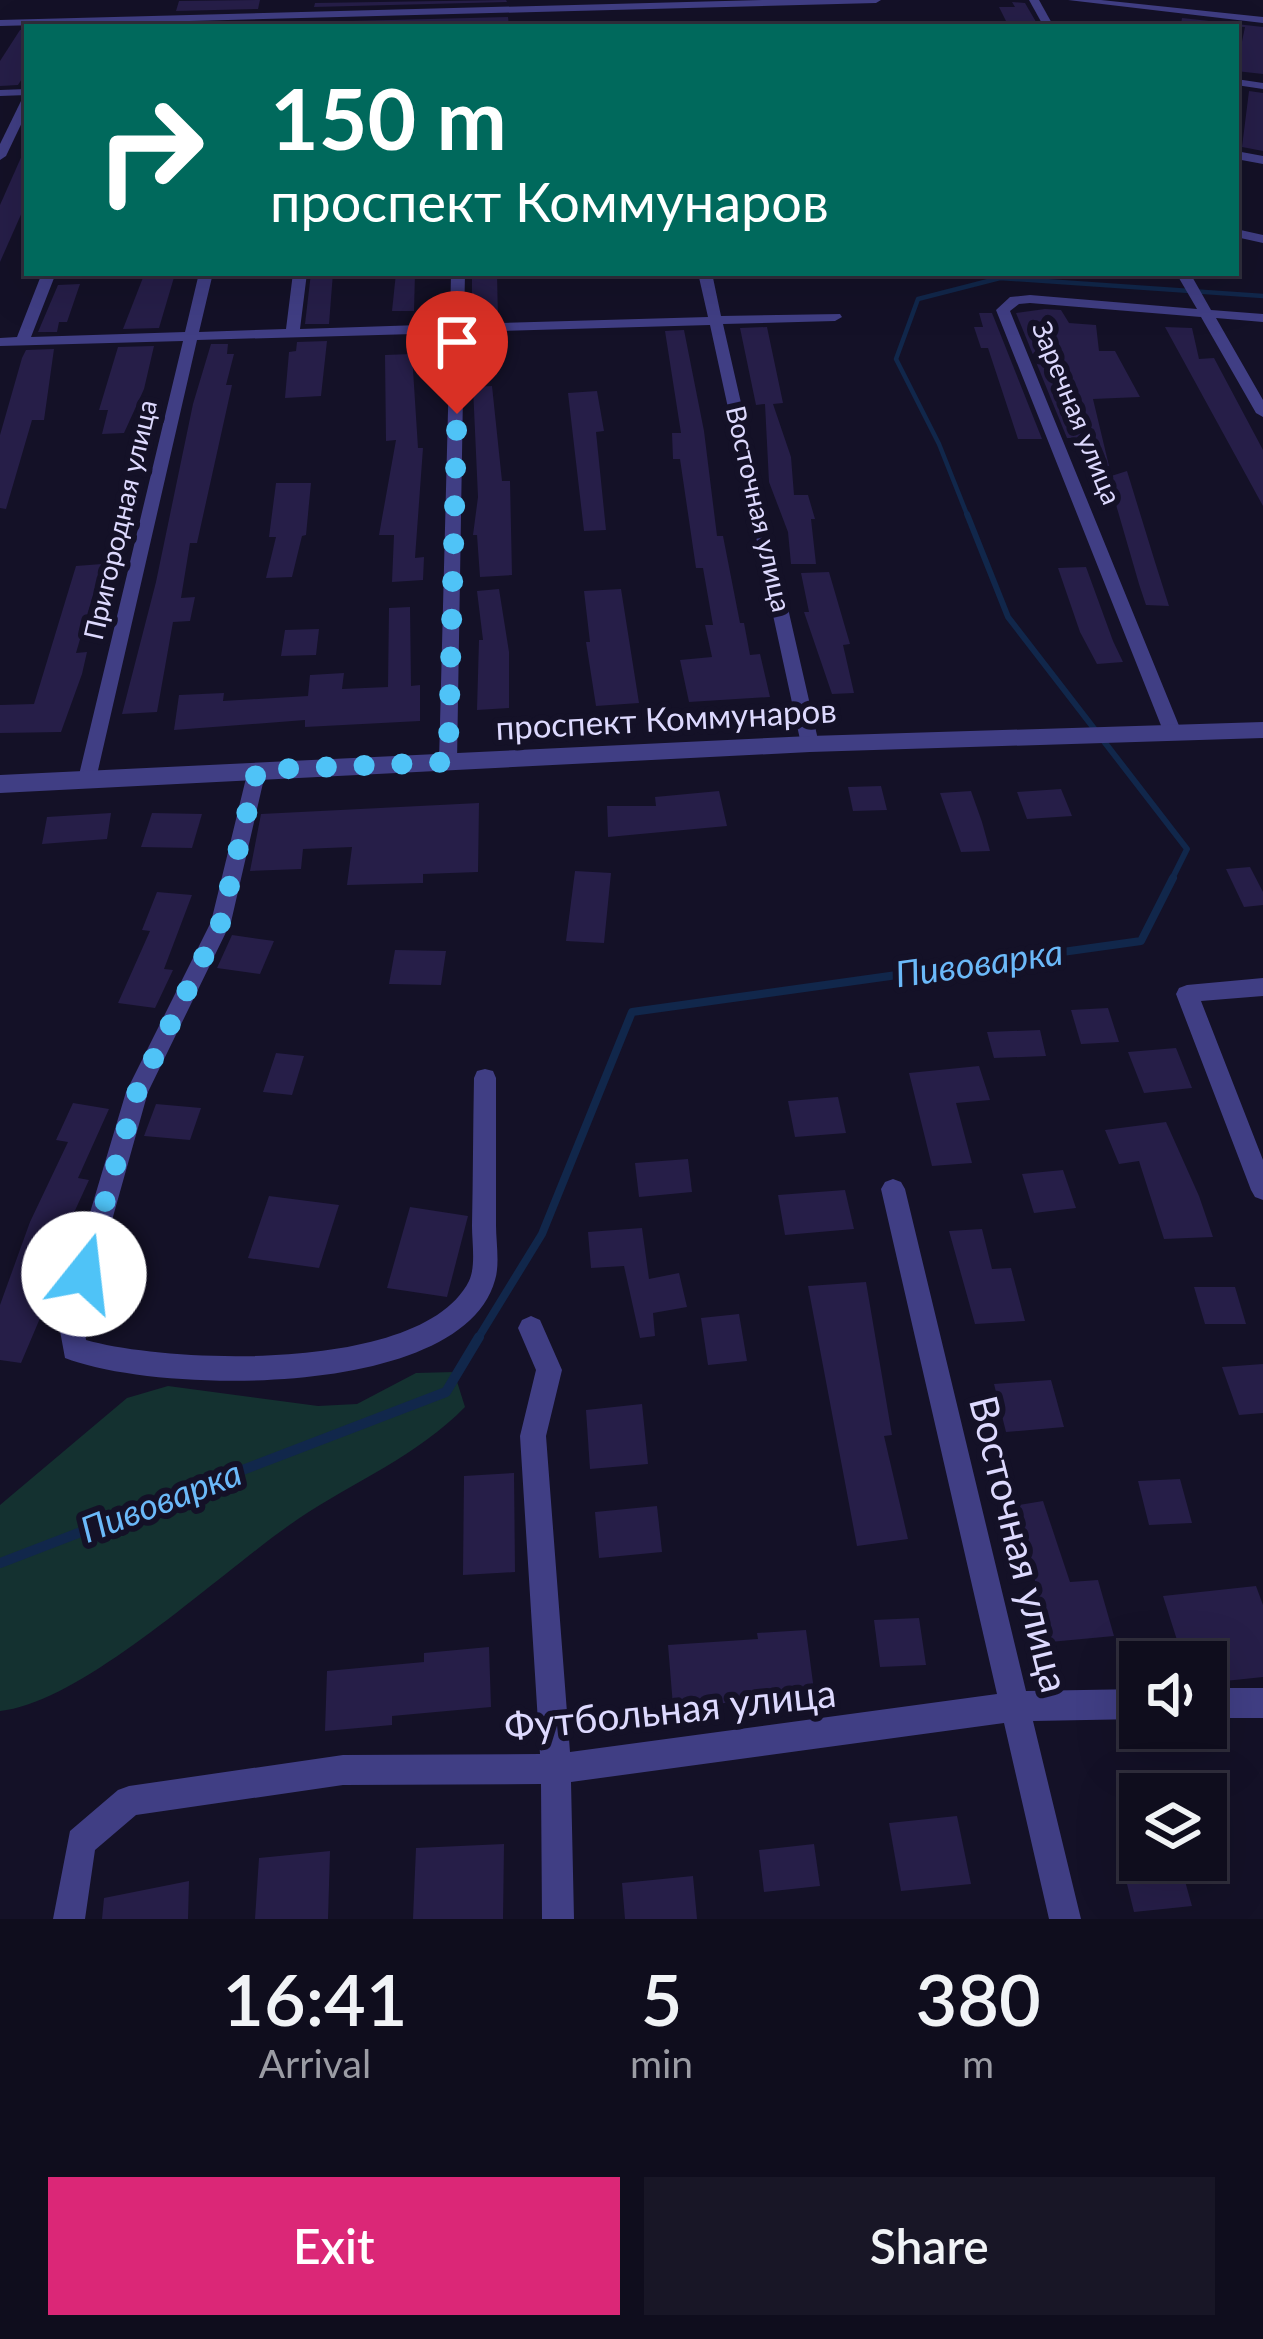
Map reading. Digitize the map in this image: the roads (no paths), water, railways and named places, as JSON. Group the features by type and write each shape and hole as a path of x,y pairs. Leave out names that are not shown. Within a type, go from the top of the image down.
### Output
{"street":[{"path":"98,24 108,0"},
{"path":"0,23 876,0"},
{"path":"1073,0 1263,20"},
{"path":"0,156 24,104"},
{"path":"23,341 48,276"},
{"name":"Пригородная улица","path":"87,779 205,276"},
{"path":"292,332 300,276"},
{"path":"448,762 458,276"},
{"name":"Восточная улица","path":"706,276 810,744"},
{"path":"1185,276 1263,413"},
{"name":"Заречная улица","path":"1173,733 1003,310 1015,300 1030,298 1206,311"},
{"path":"1206,311 1263,318"},
{"path":"0,342 836,316"},
{"name":"проспект Коммунаров","path":"0,784 810,744 1263,730"},
{"path":"257,770 221,922 137,1092 71,1320 74,1348 100,1360 163,1369 283,1369 399,1347 436,1331 480,1295 484,1278 485,1078"},
{"path":"1263,987 1187,994 1263,1190"},
{"name":"Восточная улица","path":"893,1189 1066,1919"},
{"path":"531,1328 549,1370 533,1436 556,1769 558,1919"},
{"path":"1227,1703 1263,1702"},
{"name":"Футбольная улица","path":"69,1919 81,1842 130,1801 343,1770 556,1769 1018,1706 1119,1704"}],"waterway":[{"name":"Пивоварка","path":"968,517 939,444 896,359 918,299 1000,278 1263,296"},
{"name":"Пивоварка","path":"967,514 1008,617 1187,849 1171,881"},
{"name":"Пивоварка","path":"477,1340 542,1234 632,1012 1141,941 1173,878"},
{"name":"Пивоварка","path":"0,1563 446,1392 479,1337"}]}
